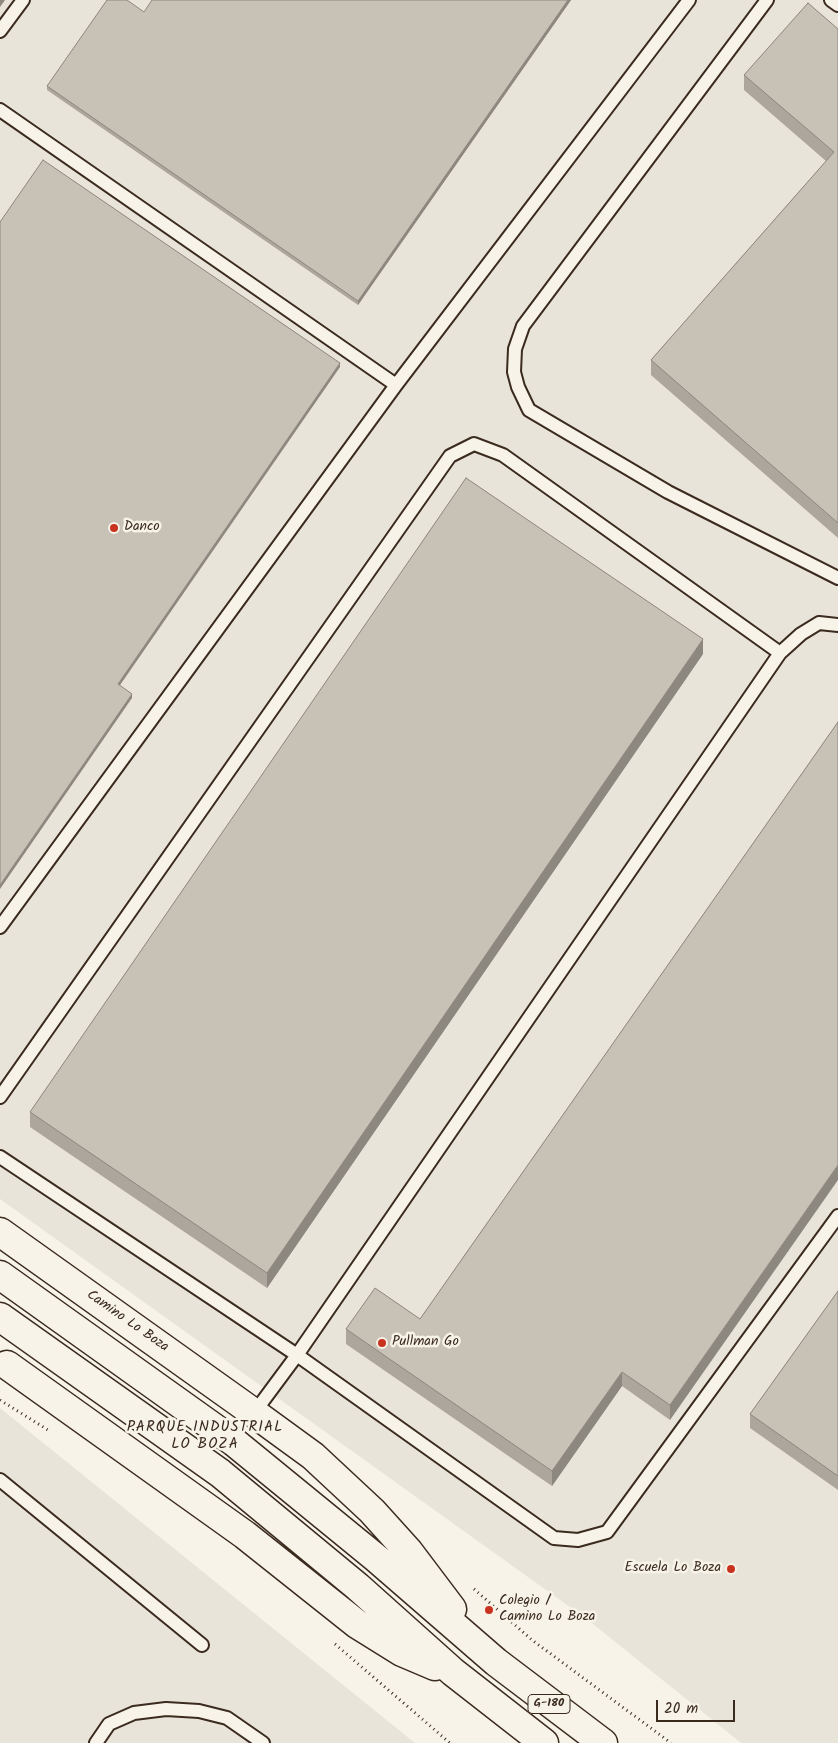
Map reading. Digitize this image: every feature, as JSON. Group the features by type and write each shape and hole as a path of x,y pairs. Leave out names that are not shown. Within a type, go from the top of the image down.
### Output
{"main road":[{"name":"Camino Lo Boza","path":"0,1232 313,1456 372,1512 409,1552 496,1662"},
{"path":"0,1275 234,1442 382,1564 496,1662"},
{"path":"0,1317 220,1473 358,1587 453,1672"},
{"path":"2,1367 245,1535 364,1629 402,1652 453,1672"},
{"name":"G-180","path":"496,1662 602,1743"},
{"name":"G-180","path":"453,1672 544,1743"}],"lane":[{"path":"0,31 23,0"},
{"path":"0,927 396,385 688,0"},
{"path":"767,0 523,326 515,349 514,372 518,387 529,410 668,492 838,578"},
{"path":"831,0 838,5"},
{"path":"0,110 396,385"},
{"path":"0,1097 450,456 474,444 504,455 780,653"},
{"path":"254,1412 297,1355 780,653 801,634 819,623 838,625"},
{"path":"0,1157 297,1355 554,1538 578,1540 607,1532 838,1216"},
{"path":"0,1480 202,1645"},
{"path":"96,1743 109,1724 134,1713 166,1709 199,1711 227,1718 263,1743"}],"path":[{"path":"0,1400 54,1434"},
{"path":"330,1640 450,1743"}],"shaded area":[{"path":"0,0 838,0 838,1743 741,1743 588,1620 0,1199"},
{"path":"0,1408 415,1743 0,1743"}],"building":[{"path":"107,0 127,0 144,12 152,0 568,0 358,301 47,86"},
{"path":"808,3 838,29 838,523 651,360 834,152 744,75"},
{"name":"Danco","path":"43,160 340,363 118,684 132,694 0,885 0,222"},
{"path":"466,478 703,639 267,1273 30,1112"},
{"path":"838,722 838,1165 670,1405 622,1372 552,1471 346,1329 375,1288 420,1319"},
{"path":"838,1291 838,1476 750,1414"}],"place":[{"name":"Danco","path":"114,528"},
{"name":"Pullman Go","path":"382,1343"},
{"name":"Escuela Lo Boza","path":"731,1569"},
{"name":"Colegio / Camino Lo Boza","path":"489,1610"}],"district":[{"name":"PARQUE INDUSTRIAL LO BOZA","path":"205,1436"}]}
